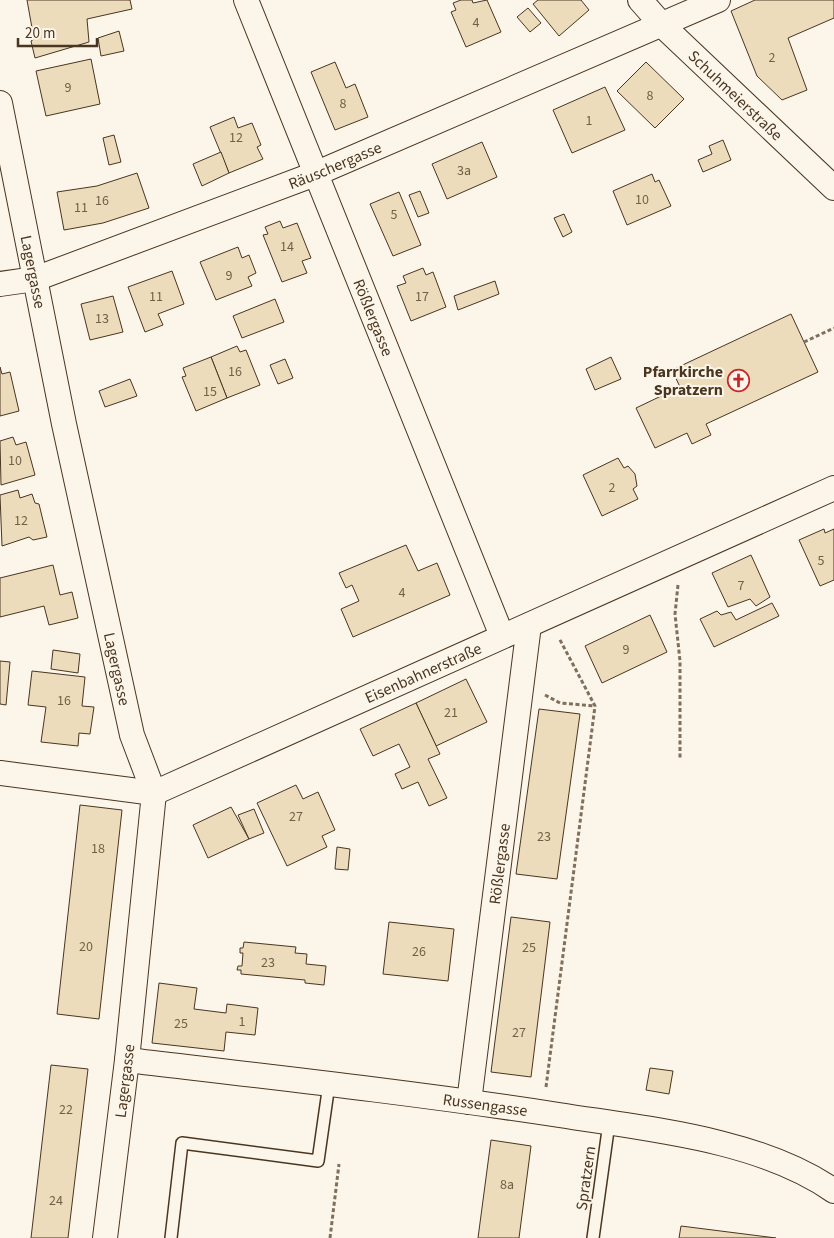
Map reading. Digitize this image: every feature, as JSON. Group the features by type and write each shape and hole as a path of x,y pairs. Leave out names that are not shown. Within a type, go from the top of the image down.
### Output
{"street":[{"name":"Rößlergasse","path":"246,0 502,636"},
{"name":"Schuhmeierstraße","path":"640,0 662,25 834,188"},
{"name":"Räuschergasse","path":"0,284 35,279 315,174 718,0"},
{"name":"Lagergasse","path":"0,102 35,279 132,734 154,793 127,1060 105,1238"},
{"name":"Eisenbahnerstraße","path":"154,793 834,488"},
{"name":"Rößlergasse","path":"469,1102 522,683 538,621"},
{"path":"0,773 154,793"},
{"name":"Russengasse","path":"127,1060 469,1102 609,1123 731,1146 766,1156 820,1181 834,1190"}],"lane":[{"path":"171,1238 182,1143 318,1161 329,1084"},
{"name":"Spratzern","path":"593,1238 609,1123"}],"path":[{"path":"804,342 834,328"},
{"path":"680,759 680,661 675,614 681,557"},
{"path":"538,621 595,706 542,1113"},
{"path":"522,683 560,703 595,706"}],"building":[{"path":"27,0 130,0 132,9 87,19 89,42 35,58 31,41 34,39"},
{"path":"461,0 472,0 473,3 487,0 501,32 466,47 451,12 456,10 453,3"},
{"path":"538,0 581,0 589,10 559,36 533,4"},
{"path":"755,0 834,0 834,18 788,38 807,90 782,100 757,76 731,11"},
{"path":"528,8 541,23 530,32 517,17"},
{"path":"119,31 124,51 101,56 98,38"},
{"path":"91,59 100,104 46,116 36,71"},
{"path":"335,62 346,88 355,84 368,117 335,130 311,72"},
{"path":"646,62 684,99 655,128 617,91"},
{"path":"605,87 625,130 572,153 553,110"},
{"path":"234,117 238,128 252,123 261,145 257,147 263,159 229,173 210,127"},
{"path":"114,135 121,162 109,165 103,138"},
{"path":"723,140 731,160 703,172 698,160 712,154 709,146"},
{"path":"482,142 497,177 447,199 432,164"},
{"path":"221,152 229,173 202,186 193,164"},
{"path":"137,173 149,208 103,223 64,230 57,192 97,186"},
{"path":"652,174 655,182 659,180 671,206 627,225 613,191"},
{"path":"420,191 429,213 418,217 409,195"},
{"path":"399,192 421,245 393,256 370,204"},
{"path":"564,214 572,232 563,237 554,218"},
{"path":"280,221 283,228 297,223 311,258 302,261 307,273 282,282 263,235 268,234 265,227"},
{"path":"238,247 242,258 249,255 256,273 248,277 252,286 216,300 200,262"},
{"path":"423,268 426,275 433,272 446,307 411,321 397,286 406,283 403,276"},
{"path":"172,271 184,304 158,314 163,325 145,332 128,287"},
{"path":"495,281 499,294 458,310 454,296"},
{"path":"113,296 123,332 90,340 81,304"},
{"path":"275,299 284,322 242,338 233,316"},
{"name":"Pfarrkirche Spratzern","path":"791,314 818,372 706,424 711,435 692,444 687,433 655,448 636,408 680,387 672,370"},
{"path":"237,346 240,352 246,350 260,385 227,398 211,357"},
{"path":"211,357 227,398 196,411 182,377 186,376 183,368"},
{"path":"611,357 621,379 595,390 586,369"},
{"path":"285,359 293,378 278,384 270,365"},
{"path":"0,367 2,374 10,372 19,411 0,416"},
{"path":"130,379 137,396 105,407 99,391"},
{"path":"13,437 16,445 26,442 35,475 1,485 0,441"},
{"path":"618,458 624,468 628,466 635,474 637,486 633,489 638,499 602,516 583,475"},
{"path":"18,490 20,498 32,494 35,503 39,504 47,537 33,540 29,537 2,546 0,495"},
{"path":"824,529 825,533 834,529 834,580 820,586 799,540"},
{"path":"406,545 418,571 437,563 450,595 353,637 341,609 359,601 352,585 346,588 339,573"},
{"path":"751,555 770,597 756,606 750,599 728,607 712,573"},
{"path":"53,565 60,595 72,592 78,618 49,625 44,606 0,617 0,578"},
{"path":"772,603 779,616 714,647 700,619 717,611 721,615 731,612 736,620"},
{"path":"650,615 667,652 602,683 585,646"},
{"path":"53,650 80,654 78,673 51,669"},
{"path":"0,661 10,662 6,705 0,704"},
{"path":"32,671 85,677 82,706 94,707 90,734 79,733 78,746 41,742 46,707 28,705"},
{"path":"466,679 487,722 436,746 416,703"},
{"path":"416,703 440,754 428,759 447,798 429,806 418,782 402,789 395,774 410,767 399,744 373,756 360,729"},
{"path":"539,709 580,714 557,879 516,874"},
{"path":"296,785 303,799 318,792 335,830 322,836 327,847 287,866 257,803"},
{"path":"80,805 122,810 99,1019 57,1014"},
{"path":"231,807 249,839 208,858 193,825"},
{"path":"254,809 264,833 249,839 238,815"},
{"path":"337,847 350,849 348,870 335,869"},
{"path":"511,917 550,922 531,1077 491,1072"},
{"path":"389,922 454,929 448,981 383,974"},
{"path":"244,942 296,947 295,953 307,954 306,964 326,966 324,985 305,983 305,980 241,974 241,970 237,970 238,966 242,966 243,953 240,953 240,948 243,948"},
{"path":"159,983 197,988 194,1009 226,1013 227,1004 258,1008 255,1035 226,1032 224,1051 152,1043"},
{"path":"51,1065 88,1069 68,1238 31,1238"},
{"path":"650,1068 673,1071 669,1094 646,1090"},
{"path":"491,1140 531,1146 519,1238 478,1238"},
{"path":"681,1226 776,1238 679,1238"}],"place":[{"name":"Pfarrkirche Spratzern","path":"739,380"}]}
